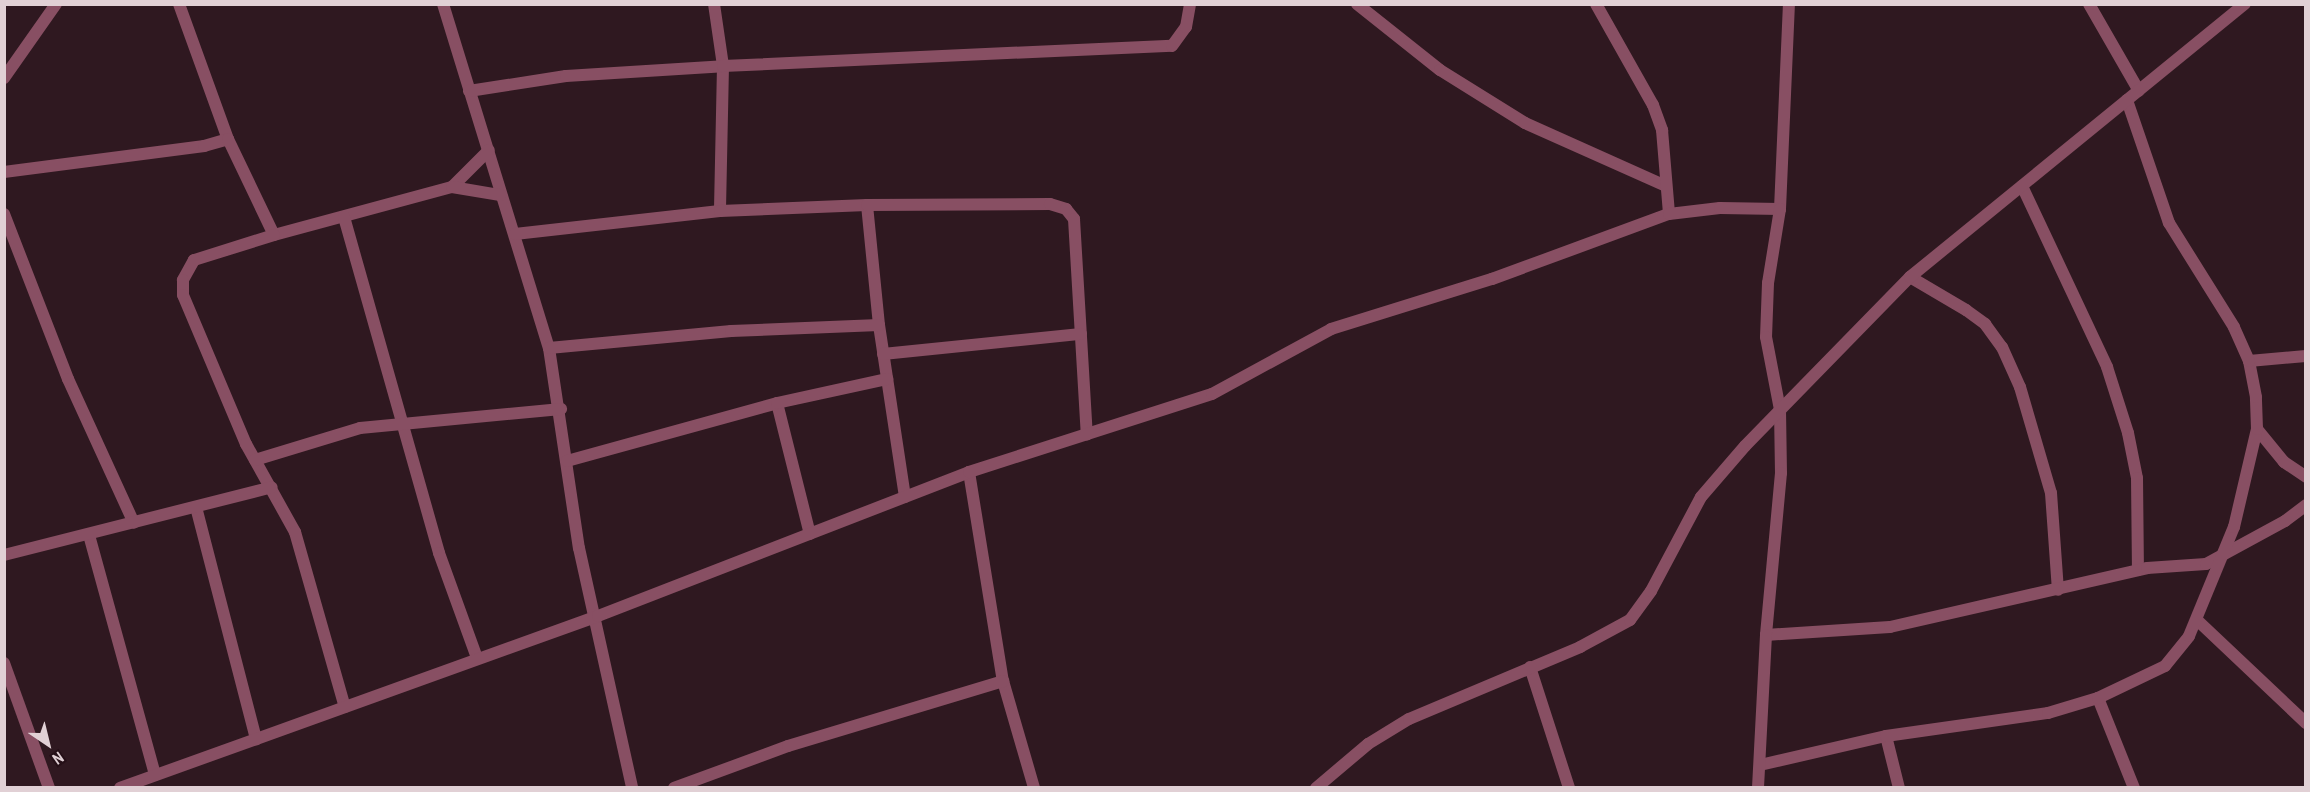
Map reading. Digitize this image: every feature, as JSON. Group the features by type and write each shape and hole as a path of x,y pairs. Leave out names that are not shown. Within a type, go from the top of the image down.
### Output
{"street":[{"path":"4,78 56,4"},
{"path":"178,4 228,140 274,235"},
{"path":"444,4 489,150 500,195 515,234 549,348 561,409 579,548 598,616 632,788"},
{"path":"714,4 723,66 720,211"},
{"path":"469,91 566,76 723,66 1172,46 1186,27 1190,4"},
{"path":"1357,4 1440,70 1525,123 1666,186"},
{"path":"1596,4 1653,105 1662,130 1669,214"},
{"path":"1758,788 1766,635 1781,473 1780,410 1766,337 1768,282 1780,209 1789,4"},
{"path":"2089,4 2139,91"},
{"path":"1316,788 1368,744 1408,719 1580,647 1630,620 1651,591 1701,497 1780,410 1910,277 2244,4"},
{"path":"1760,765 1886,736 2048,713 2098,698 2164,666 2197,620 2234,526 2258,429 2249,361 2229,317 2169,223 2127,100"},
{"path":"4,172 204,146 228,140"},
{"path":"452,188 489,150"},
{"path":"2022,186 2107,367 2128,433 2137,478 2138,570"},
{"path":"345,707 294,532 272,487 255,460 191,316 183,295 183,280 194,260 274,235 452,188 500,195"},
{"path":"515,234 720,211 867,205 1050,204 1066,208 1074,219 1088,435"},
{"path":"867,205 879,325 905,497"},
{"path":"120,788 598,616 969,472 1212,394 1330,329 1492,279 1669,214 1720,208 1780,209"},
{"path":"4,214 68,379 134,523"},
{"path":"344,217 406,426 439,553 477,658"},
{"path":"1910,277 1985,324 2002,347 2020,387 2051,493 2058,590"},
{"path":"549,348 731,331 879,325"},
{"path":"883,354 1081,334"},
{"path":"2249,361 2306,356"},
{"path":"567,461 777,403 887,379"},
{"path":"777,403 810,534"},
{"path":"255,460 360,428 406,426 561,409"},
{"path":"2258,429 2284,462 2306,477"},
{"path":"969,472 1003,681 1034,788"},
{"path":"4,555 272,487"},
{"path":"1766,635 1890,627 2138,570 2206,564 2222,559 2306,505"},
{"path":"195,507 256,739"},
{"path":"89,535 155,775"},
{"path":"2197,620 2306,723"},
{"path":"4,663 49,788"},
{"path":"1530,667 1569,788"},
{"path":"674,788 788,746 1003,681"},
{"path":"2098,698 2134,788"},
{"path":"1886,736 1899,788"}]}
